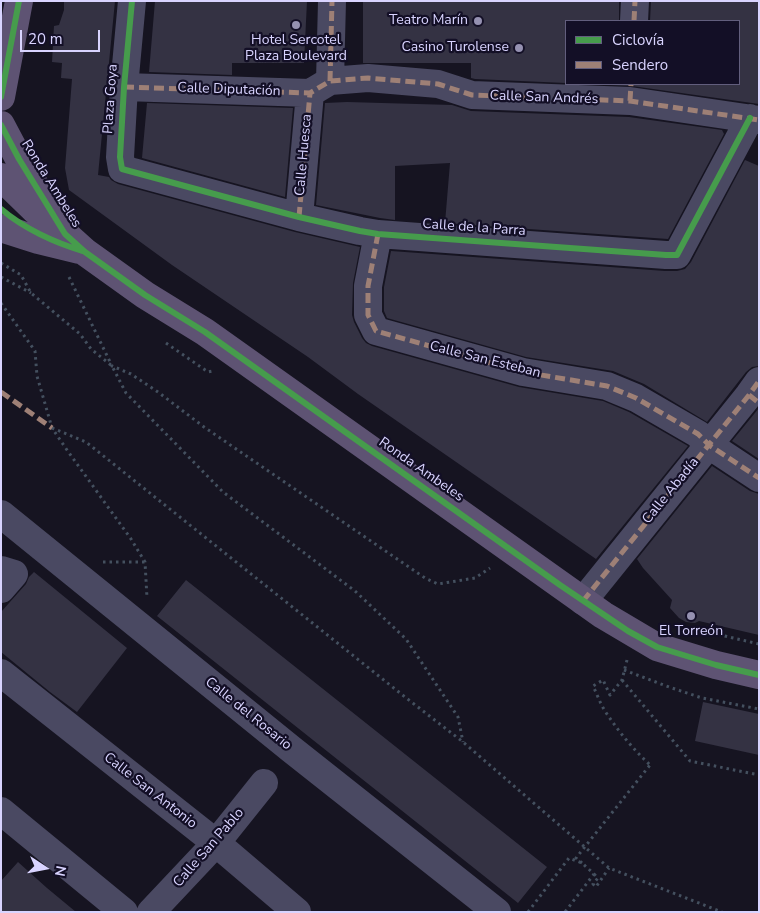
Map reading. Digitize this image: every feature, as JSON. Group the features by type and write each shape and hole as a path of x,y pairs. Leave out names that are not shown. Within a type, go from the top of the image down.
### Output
{"main road":[{"path":"1,97 19,1"},
{"name":"Ronda Ambeles","path":"1,124 19,160 72,244"},
{"name":"Ronda Ambeles","path":"2,163 34,209 72,244 145,295 205,332 583,601 657,647 716,665 759,675"},
{"name":"Ronda Ambeles","path":"1,209 19,222 72,244"},
{"name":"Ronda Ambeles","path":"1,228 38,240 72,244"}],"street":[{"name":"Plaza Goya","path":"122,169 120,157 124,87 132,1"},
{"name":"Calle Huesca","path":"299,217 332,1"},
{"path":"634,20 635,1"},
{"name":"Calle San Andrés","path":"320,87 368,78 438,84 472,95 630,92 754,119"},
{"name":"Calle Diputación","path":"124,87 320,87"},
{"name":"Calle de la Parra","path":"122,169 299,217 378,234 677,255 754,119"},
{"name":"Calle San Esteban","path":"378,234 368,286 368,315 376,331 523,372 607,386 636,398 698,434 709,445 759,478"},
{"name":"Calle Abadía","path":"583,601 709,445 756,393"},
{"name":"Calle del Rosario","path":"1,514 284,744 497,912"},
{"name":"Calle San Antonio","path":"1,673 216,843 297,912"},
{"name":"Calle San Pablo","path":"151,912 216,843 264,782"},
{"path":"1,811 124,912"}],"path":[{"path":"1,263 21,275 31,293"},
{"path":"1,277 31,293 80,334 91,349 112,366 131,374 158,392 204,427 425,578 438,584 475,578 493,566"},
{"path":"69,277 126,393 223,492 354,591 406,639 458,717 463,742"},
{"path":"1,303 35,351 37,376 52,428 131,539 145,562 146,568"},
{"path":"52,428 86,442 463,742 609,868 722,912"},
{"path":"108,562 145,562"},
{"path":"624,670 702,698 759,709"},
{"path":"609,868 596,887 593,884 598,878 576,858 650,765 634,749 604,710 593,686 603,680 610,695"},
{"path":"622,680 690,761 759,775"},
{"path":"528,912 569,858 582,863"},
{"path":"565,912 594,874"}],"building":[{"path":"64,1 115,1 98,175 109,177 118,184 295,232 360,247 353,283 352,315 366,343 519,387 603,401 629,412 688,446 596,559 358,394 308,357 172,265 69,190 65,168 72,79 61,78 62,63 52,62 54,26 59,25 64,10"},
{"path":"155,1 307,1 304,63 232,63 232,75 149,72"},
{"path":"363,1 619,1 619,20 565,20 565,83 475,79 471,78 471,63 363,63"},
{"path":"651,1 759,1 759,104 632,86 610,85 740,85 740,20 650,20"},
{"path":"147,103 293,108 285,197 142,158"},
{"path":"325,103 452,105 471,111 629,117 722,130 724,134 668,239 445,223 450,163 395,166 395,220 316,205"},
{"path":"745,160 759,166 759,366 752,367 746,372 707,422 644,384 613,371 526,357 387,318 384,311 384,287 391,251 665,271 685,269 691,262"},
{"path":"759,408 759,459 732,441"},
{"path":"712,466 750,491 759,494 759,635 699,621 695,623 686,622 679,618 670,608 672,600 637,559"},
{"path":"34,572 127,648 77,712 1,652 1,612"},
{"path":"186,580 547,867 518,903 157,616"},
{"path":"703,702 759,714 759,755 695,741"},
{"path":"18,862 76,912 1,912 1,881"}],"marked path":[{"path":"330,81 332,1"},
{"path":"634,20 635,1"},
{"path":"124,87 310,93 330,81 368,78 438,84 472,95 630,101 759,120"},
{"path":"630,101 631,85"},
{"path":"299,217 310,93"},
{"path":"378,234 368,286 368,315 376,331 523,372 607,386 636,398 698,434 709,445 759,478"},
{"path":"583,601 759,381"},
{"path":"1,392 52,428"},
{"path":"749,395 759,403"}],"cycle path":[{"path":"1,97 19,1"},
{"path":"132,1 124,87 120,157 122,169 299,217 360,231 378,234 677,255 750,118"},
{"path":"1,125 19,159 65,234 85,252 145,295 205,332 560,585 628,631 657,647 716,665 759,675"},
{"path":"1,209 40,234 61,244 83,251"}],"place":[{"name":"Teatro Marín","path":"478,21"},
{"name":"Hotel Sercotel Plaza Boulevard","path":"296,25"},
{"name":"Casino Turolense","path":"519,48"},
{"name":"El Torreón","path":"691,616"}]}
